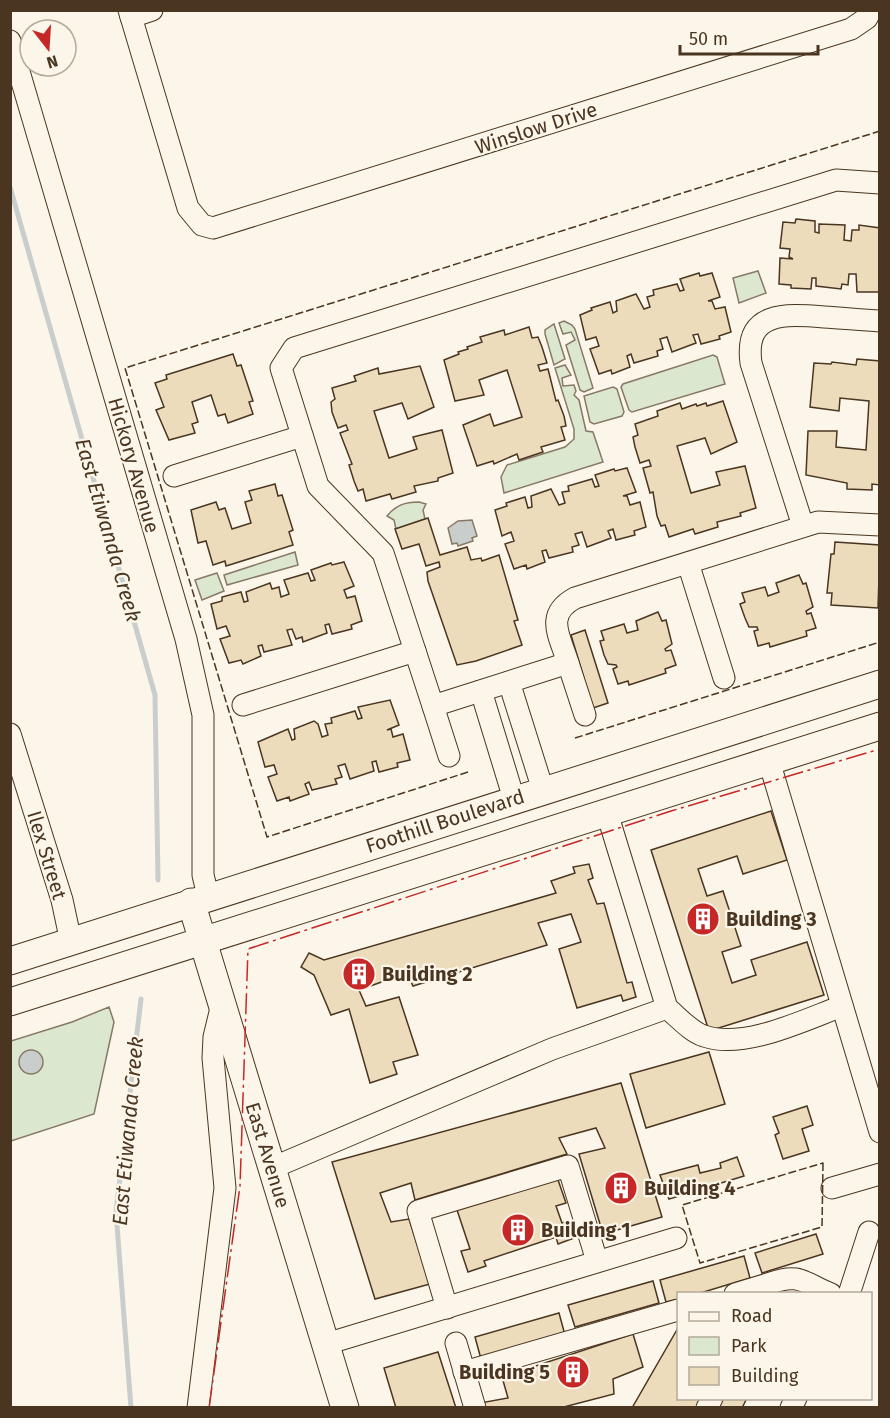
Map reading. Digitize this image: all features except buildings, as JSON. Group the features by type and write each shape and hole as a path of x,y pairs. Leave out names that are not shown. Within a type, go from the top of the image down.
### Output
{"main road":[{"name":"Foothill Boulevard","path":"10,961 879,684"},
{"name":"Foothill Boulevard","path":"10,1002 879,726"},
{"name":"East Avenue","path":"199,899 203,941 345,1407"}],"street":[{"path":"130,14 152,10"},
{"name":"Winslow Drive","path":"130,14 188,208 202,225 213,228 851,29 869,14"},
{"name":"Hickory Avenue","path":"10,41 186,639 203,715 203,875 199,899"},
{"path":"449,756 383,553 318,486 281,368 294,348 836,180 879,183"},
{"path":"803,526 751,363 751,339 761,324 774,316 791,314 879,321"},
{"path":"174,476 302,436"},
{"path":"585,715 556,625 557,613 563,605 575,598 818,522 879,525"},
{"path":"688,563 724,678"},
{"path":"243,705 415,651"},
{"path":"433,706 568,663"},
{"path":"515,680 528,743 543,790"},
{"path":"482,691 514,799"},
{"name":"Ilex Street","path":"10,734 62,900 71,942"},
{"path":"769,762 879,1132"},
{"path":"608,813 667,1008 702,1036 725,1041 762,1034 842,1006"},
{"path":"198,1407 225,1188 213,1058 214,1037 222,1003"},
{"path":"272,1168 552,1049 667,1008"},
{"path":"447,1308 418,1210 568,1166 597,1261"},
{"path":"832,1188 879,1174"},
{"path":"849,1292 869,1232"},
{"path":"326,1344 676,1238"},
{"path":"742,1292 768,1288 783,1279 801,1278 829,1292"},
{"path":"464,1372 677,1310"},
{"path":"456,1343 475,1407"}],"green space":[{"path":"758,271 766,293 739,303 733,278"},
{"path":"564,321 575,329 593,388 584,392 580,390 566,345 575,340 571,332 563,334 559,323"},
{"path":"554,324 565,359 554,365 545,330"},
{"path":"713,355 717,357 725,384 632,412 629,410 621,387 623,384"},
{"path":"565,365 571,375 562,378 563,386 574,385 576,391 574,395 579,400 586,431 593,432 603,462 504,493 501,477 507,465 565,447 574,439 574,429 555,368"},
{"path":"613,387 617,389 624,412 622,416 594,424 590,422 584,396"},
{"path":"419,502 426,504 423,510 425,519 396,529 394,520 387,516 401,505"},
{"path":"295,552 298,565 227,585 224,575"},
{"path":"217,573 224,591 202,600 195,580"},
{"path":"109,1007 114,1022 94,1114 11,1141 11,1041 72,1022"}],"shaded area":[{"path":"472,520 477,536 472,538 473,541 458,546 457,543 452,544 448,528 458,521"},
{"path":"31,1050 40,1053 43,1062 40,1071 31,1074 22,1071 19,1062 22,1053"}],"waterway":[{"name":"East Etiwanda Creek","path":"10,187 155,695 158,880"},
{"name":"East Etiwanda Creek","path":"131,1408 116,1212 141,999"}],"fence":[{"path":"468,772 267,837 125,368 880,131"},
{"path":"575,738 880,642"},
{"path":"823,1163 822,1227 700,1263 682,1205 823,1163"}],"power":[{"path":"209,1408 240,1186 248,949 671,811 880,749"}],"place":[{"name":"Building 3","path":"703,919"},
{"name":"Building 2","path":"359,974"},
{"name":"Building 4","path":"621,1188"},
{"name":"Building 1","path":"518,1230"},
{"name":"Building 5","path":"573,1372"}]}
